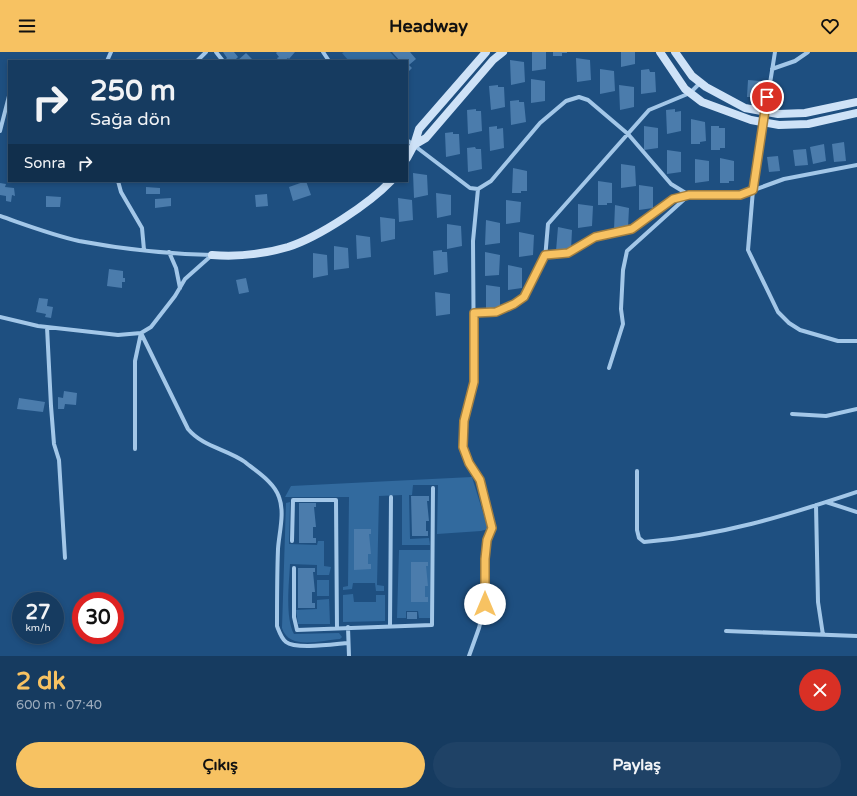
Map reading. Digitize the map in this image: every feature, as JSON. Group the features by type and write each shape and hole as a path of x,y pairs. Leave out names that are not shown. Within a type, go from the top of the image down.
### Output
{"street":[{"path":"198,60 206,52"},
{"path":"216,52 222,60"},
{"path":"408,156 414,145 419,129 478,56 486,52"},
{"path":"414,145 426,138 493,60 503,52"},
{"path":"660,52 685,89 702,102 751,120 779,126 808,124 857,113"},
{"path":"675,52 692,76 745,108 778,114 805,112 857,102"},
{"path":"775,52 753,190 748,250 778,312 789,323 800,330 838,341 857,341"},
{"path":"772,69 795,61 808,52"},
{"path":"474,313 496,312 514,304 524,297 545,255 548,224 650,110 690,93 700,82"},
{"path":"408,141 470,188 478,189 491,181 540,123 566,101 579,97 588,100 628,134 671,184 689,195"},
{"path":"0,131 8,100"},
{"path":"545,255 568,253 595,237 632,229 673,199 689,195 740,195 784,179 857,165"},
{"path":"118,182 121,192 142,228 144,250"},
{"path":"0,216 38,230 78,240 144,250 212,256 265,253 290,246 326,228 377,195 390,182"},
{"path":"469,656 479,628 485,604 485,559 487,540 492,528 480,480 469,463 463,447 464,421 474,382 473,241 478,189"},
{"path":"609,368 623,324 621,309 623,270 628,250 689,195"},
{"path":"169,252 176,268 180,288"},
{"path":"0,317 47,327 118,335 141,333 151,327 185,279 212,256"},
{"path":"47,327 51,406 54,444 59,460 65,558"},
{"path":"135,449 134,361 141,333"},
{"path":"141,333 188,429 195,437 211,447 243,461 265,479 274,488 278,496 281,505 278,549 277,626 280,635 287,643 296,645 348,643"},
{"path":"792,414 826,416 857,409"},
{"path":"637,471 637,530 639,538 644,542 696,537 722,532 790,514 857,492"},
{"path":"294,568 294,616 297,630 432,624 433,488"},
{"path":"390,626 391,497"},
{"path":"292,541 293,500 336,500 337,628"},
{"path":"825,502 857,512"},
{"path":"816,505 818,602 823,635"},
{"path":"348,627 349,656"},
{"path":"726,631 857,636"}],"shaded area":[{"path":"390,52 397,60 348,60 342,53"},
{"path":"472,477 488,529 481,531 437,534 438,485 413,485 412,495 409,495 410,539 429,538 430,545 402,545 402,495 379,496 377,585 384,586 384,591 376,591 375,583 353,583 352,589 343,590 343,587 348,586 349,497 285,497 291,486"},
{"path":"290,502 289,544 317,545 318,541 324,541 324,566 331,567 329,575 317,575 317,565 290,564 288,600 291,627 294,634 339,633 342,637 340,639 316,642 299,642 291,640 282,628 286,503"},
{"path":"399,550 430,550 430,618 419,618 418,611 406,611 406,618 397,618"},
{"path":"317,580 329,580 329,596 317,596"},
{"path":"353,594 354,602 376,602 376,595 385,595 385,621 343,622 343,595"},
{"path":"329,599 330,624 298,624 296,610 317,609 317,600"}],"building":[{"path":"223,52 234,52 238,57 235,60 226,60 227,58"},
{"path":"295,52 289,59 288,58 285,60 278,60 277,58 279,57 276,53"},
{"path":"392,52 410,52 416,59 409,65 412,68 409,71 408,60 399,60"},
{"path":"532,52 546,52 546,69 532,71"},
{"path":"553,52 567,53 562,53 562,56 553,56"},
{"path":"621,52 635,52 635,64 621,67"},
{"path":"246,53 253,60 238,60"},
{"path":"576,58 590,60 591,80 577,82"},
{"path":"510,60 524,62 525,82 511,85"},
{"path":"600,69 614,71 615,91 600,94"},
{"path":"649,69 650,72 655,72 656,92 641,94 641,70"},
{"path":"531,79 545,81 545,101 531,103"},
{"path":"748,80 760,81 758,97 747,97"},
{"path":"498,85 498,87 504,87 505,107 491,110 489,86"},
{"path":"619,85 634,87 634,107 620,110"},
{"path":"519,100 519,102 524,102 526,122 511,125 510,101"},
{"path":"476,109 476,111 481,111 482,131 468,134 467,110"},
{"path":"675,109 675,112 681,111 681,131 667,134 666,110"},
{"path":"691,119 705,122 706,141 700,142 700,144 691,144"},
{"path":"497,126 497,129 503,128 504,148 490,151 489,127"},
{"path":"644,126 658,128 658,148 644,150"},
{"path":"711,126 725,128 725,148 720,148 720,150 711,150"},
{"path":"453,132 453,134 459,134 460,154 446,157 445,133"},
{"path":"844,142 846,161 834,162 832,144"},
{"path":"824,144 826,161 813,164 810,147"},
{"path":"475,147 476,149 481,149 482,169 468,172 467,148"},
{"path":"806,149 808,165 795,166 793,150"},
{"path":"667,150 681,152 681,172 667,174"},
{"path":"778,156 780,171 769,172 767,157"},
{"path":"720,158 734,161 734,181 729,181 729,183 720,183"},
{"path":"695,159 709,161 709,181 695,183"},
{"path":"621,164 635,166 636,186 621,188"},
{"path":"513,168 527,171 527,191 512,193"},
{"path":"413,173 427,175 428,195 414,198"},
{"path":"598,181 612,183 612,203 607,203 607,205 598,205"},
{"path":"306,182 311,195 293,201 289,187"},
{"path":"0,183 6,184 5,187 14,188 15,196 12,195 11,202 6,201 6,196 0,195"},
{"path":"639,185 653,187 653,208 639,210"},
{"path":"146,187 160,188 160,194 146,194"},
{"path":"436,193 451,195 451,215 437,218"},
{"path":"267,194 268,206 256,207 255,195"},
{"path":"46,196 61,197 60,207 46,207"},
{"path":"171,198 171,206 155,208 155,199"},
{"path":"398,198 412,200 413,220 399,222"},
{"path":"506,200 521,202 520,222 506,224"},
{"path":"578,204 593,206 592,226 578,228"},
{"path":"615,205 629,208 628,228 614,230"},
{"path":"380,217 395,219 395,239 381,242"},
{"path":"486,220 500,223 500,243 485,245"},
{"path":"447,224 461,226 462,246 447,249"},
{"path":"558,227 572,230 571,250 556,251"},
{"path":"519,232 534,235 533,255 519,257"},
{"path":"356,235 370,237 371,257 357,259"},
{"path":"334,246 348,248 349,268 334,270"},
{"path":"442,250 442,252 447,252 448,272 434,275 433,251"},
{"path":"485,252 500,255 499,275 485,276"},
{"path":"313,253 327,255 328,275 313,278"},
{"path":"508,265 522,268 522,288 508,290"},
{"path":"109,269 123,271 123,278 125,278 125,282 122,282 122,288 107,286"},
{"path":"246,278 249,292 239,294 236,280"},
{"path":"486,285 500,287 500,307 486,309"},
{"path":"435,292 450,294 450,314 436,316"},
{"path":"39,298 48,299 47,306 53,307 51,318 45,317 46,314 36,312"},
{"path":"64,391 77,393 76,405 65,404 64,409 58,409 58,397 63,398"},
{"path":"19,398 45,402 43,412 17,409"},
{"path":"411,496 429,496 429,501 427,501 429,521 426,521 426,531 428,531 428,536 412,536"},
{"path":"299,503 316,503 316,507 314,507 316,527 313,527 313,538 316,538 316,543 299,543"},
{"path":"354,529 371,529 371,534 369,534 371,554 368,554 368,564 371,564 371,569 354,570"},
{"path":"411,562 428,562 428,566 426,566 428,586 425,586 425,597 428,597 428,602 411,602"},
{"path":"298,568 315,568 315,572 313,572 315,592 312,592 312,603 315,603 315,608 298,608"},
{"path":"407,612 417,612 417,619 407,619"}],"route":[{"path":"485,604 485,559 487,540 492,528 480,480 469,463 463,447 464,421 474,382 474,313 496,312 514,304 524,297 545,259 545,255 556,256 568,253 595,237 625,232 632,229 673,199 689,195 740,195 753,190 767,97"}]}
